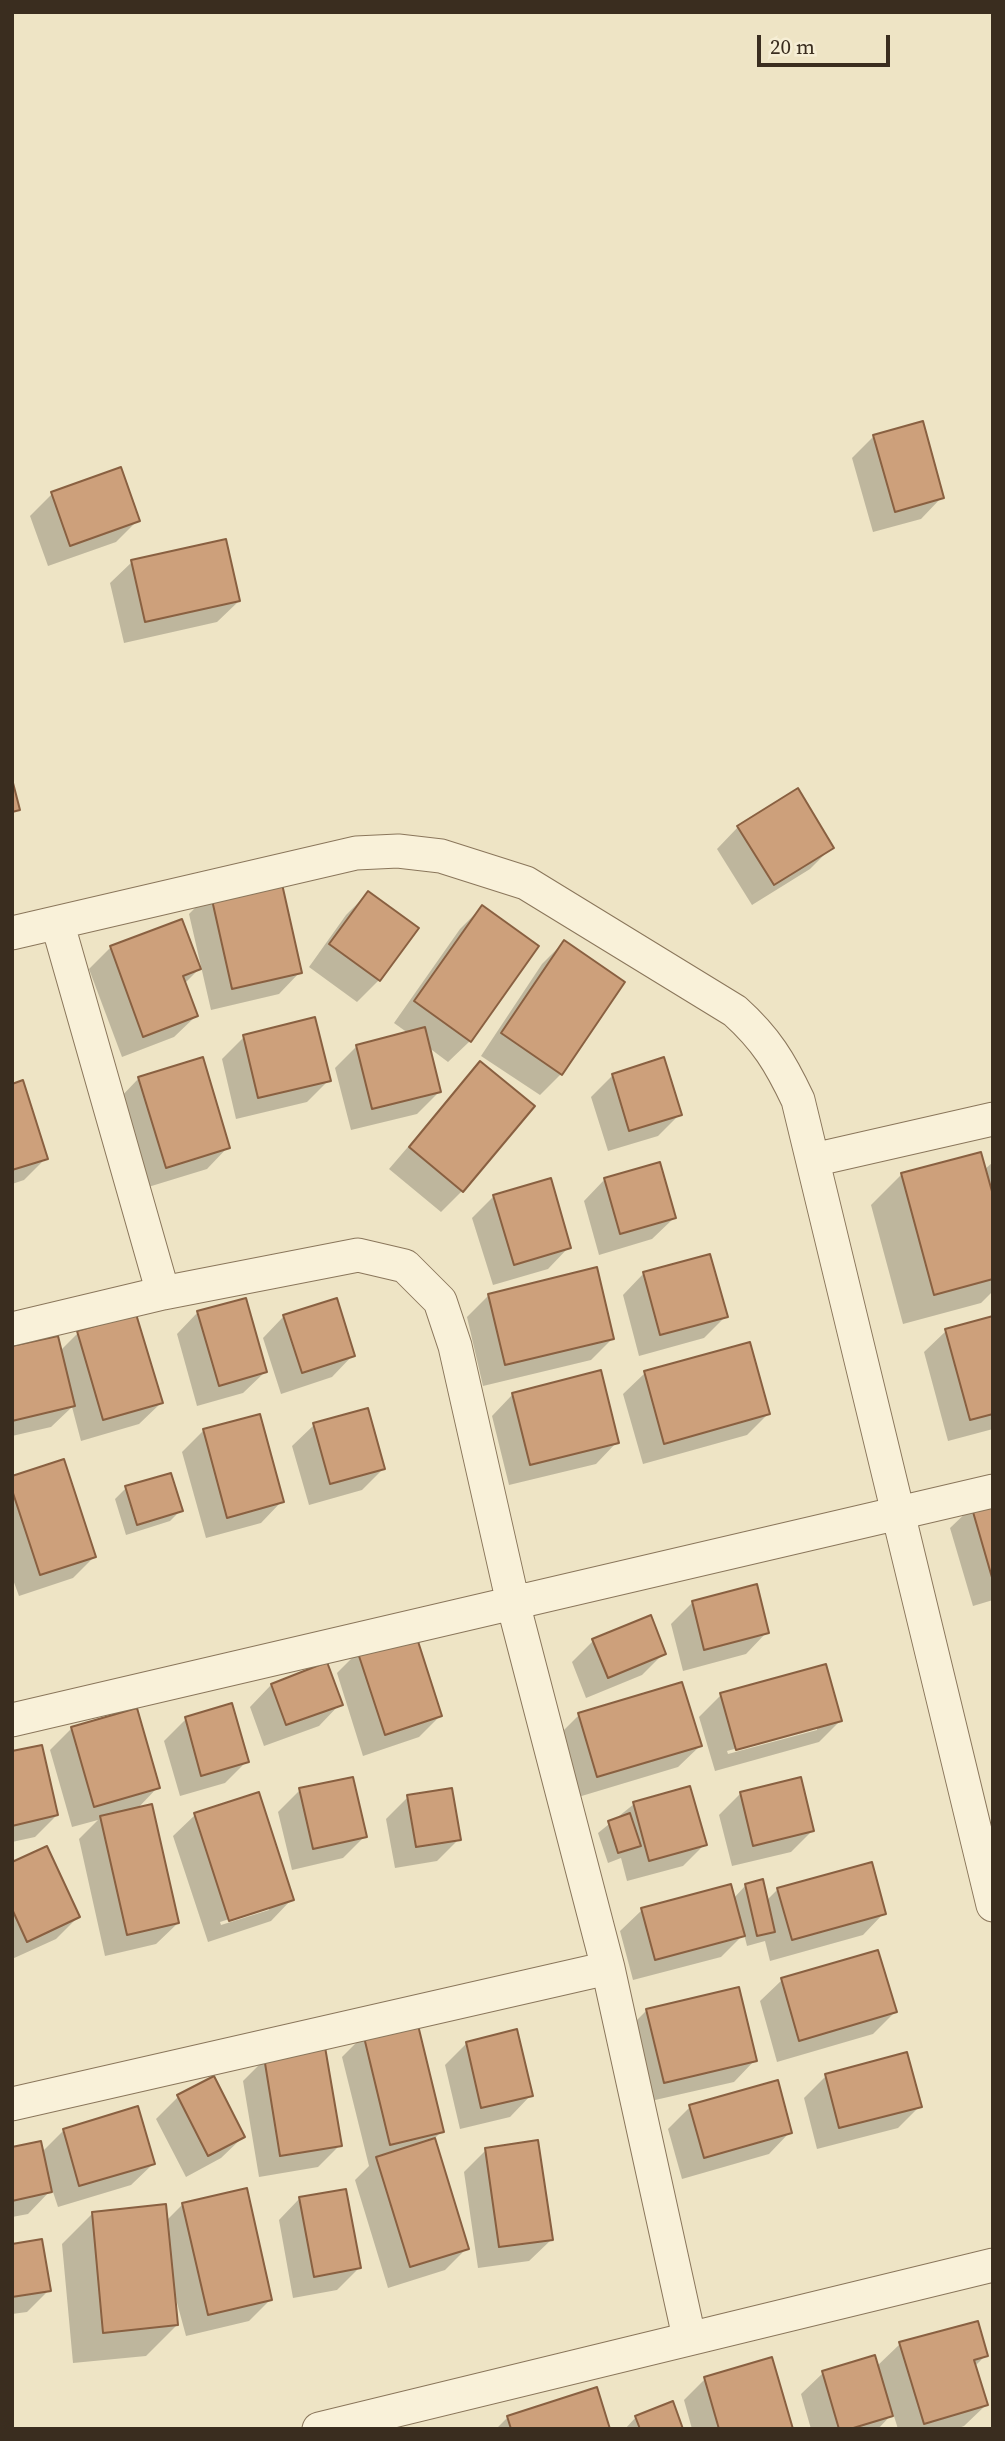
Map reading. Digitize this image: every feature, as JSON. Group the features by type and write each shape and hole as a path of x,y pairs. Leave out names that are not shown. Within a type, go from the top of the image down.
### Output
{"street":[{"path":"12,933 58,925 356,853 398,851 441,856 526,883 735,1011 762,1036 780,1063 798,1100 989,1871 993,1905"},
{"path":"58,925 163,1293"},
{"path":"813,1160 993,1119"},
{"path":"12,1329 163,1293 358,1255 405,1266 440,1301 455,1346 513,1603 608,1968 689,2337"},
{"path":"12,1720 993,1491"},
{"path":"12,2104 608,1968"},
{"path":"318,2429 993,2265"}],"building":[{"path":"923,421 944,498 895,512 873,435"},
{"path":"121,467 140,521 70,546 51,492"},
{"path":"226,539 240,601 145,622 131,560"},
{"path":"12,779 20,810 12,812"},
{"path":"798,788 834,848 774,885 737,826"},
{"path":"280,875 302,973 232,989 210,891"},
{"path":"368,891 419,928 380,981 329,944"},
{"path":"482,905 539,946 471,1042 414,1001"},
{"path":"182,919 201,969 183,976 198,1016 143,1037 110,946"},
{"path":"564,940 625,982 562,1075 501,1033"},
{"path":"315,1017 331,1081 258,1098 243,1035"},
{"path":"425,1027 441,1092 372,1109 356,1045"},
{"path":"203,1057 230,1148 166,1168 138,1077"},
{"path":"664,1057 682,1115 629,1131 612,1074"},
{"path":"480,1061 535,1106 463,1192 409,1147"},
{"path":"23,1080 48,1159 12,1170 12,1084"},
{"path":"981,1152 993,1195 993,1279 934,1295 901,1173"},
{"path":"660,1162 676,1218 620,1234 604,1178"},
{"path":"551,1178 571,1248 514,1265 493,1195"},
{"path":"710,1254 728,1317 660,1335 643,1272"},
{"path":"597,1267 614,1339 505,1365 488,1294"},
{"path":"246,1298 267,1372 219,1386 197,1311"},
{"path":"337,1298 355,1356 302,1373 283,1315"},
{"path":"136,1314 163,1403 103,1420 77,1331"},
{"path":"993,1316 993,1414 970,1420 945,1329"},
{"path":"58,1336 75,1406 12,1421 12,1346"},
{"path":"750,1342 770,1414 664,1444 644,1371"},
{"path":"601,1370 619,1443 530,1465 512,1393"},
{"path":"368,1408 385,1469 330,1484 313,1423"},
{"path":"260,1414 284,1502 227,1518 203,1429"},
{"path":"64,1459 96,1557 40,1575 12,1490 12,1476"},
{"path":"171,1473 183,1511 137,1525 125,1486"},
{"path":"993,1499 993,1581 971,1505"},
{"path":"757,1584 769,1633 704,1650 692,1601"},
{"path":"651,1615 666,1654 608,1678 592,1639"},
{"path":"415,1632 442,1716 385,1735 357,1650"},
{"path":"327,1662 343,1705 286,1725 271,1684"},
{"path":"826,1664 842,1721 736,1750 720,1693"},
{"path":"682,1682 702,1746 597,1777 578,1713"},
{"path":"232,1703 249,1762 201,1776 185,1717"},
{"path":"137,1708 160,1788 94,1807 71,1727"},
{"path":"42,1745 58,1815 12,1826 12,1751"},
{"path":"353,1777 367,1837 313,1849 299,1788"},
{"path":"801,1777 814,1831 753,1846 740,1792"},
{"path":"690,1786 707,1845 649,1861 633,1802"},
{"path":"452,1788 461,1840 416,1847 407,1795"},
{"path":"259,1792 294,1900 229,1921 194,1813"},
{"path":"152,1804 179,1923 127,1935 100,1816"},
{"path":"630,1813 641,1846 618,1853 608,1821"},
{"path":"47,1846 80,1917 27,1942 12,1909 12,1862"},
{"path":"872,1862 886,1914 792,1940 777,1888"},
{"path":"763,1879 775,1932 757,1936 745,1884"},
{"path":"731,1884 745,1936 655,1960 641,1908"},
{"path":"878,1950 897,2012 799,2041 781,1978"},
{"path":"739,1987 757,2061 664,2083 646,2009"},
{"path":"417,2021 444,2132 390,2145 363,2033"},
{"path":"517,2029 533,2096 481,2108 466,2042"},
{"path":"325,2047 342,2146 280,2156 264,2057"},
{"path":"907,2052 922,2107 839,2128 825,2074"},
{"path":"214,2076 245,2137 208,2156 177,2095"},
{"path":"778,2080 792,2133 704,2158 689,2105"},
{"path":"138,2106 155,2164 79,2186 63,2129"},
{"path":"435,2138 469,2249 410,2267 376,2157"},
{"path":"538,2140 553,2240 499,2247 485,2148"},
{"path":"41,2141 52,2192 12,2201 12,2147"},
{"path":"247,2188 272,2300 208,2315 182,2203"},
{"path":"346,2189 361,2268 314,2277 299,2197"},
{"path":"166,2204 178,2325 103,2333 92,2212"},
{"path":"42,2239 51,2291 12,2297 12,2244"},
{"path":"978,2321 988,2356 974,2360 988,2405 924,2424 899,2342"},
{"path":"875,2355 893,2416 850,2429 839,2429 822,2371"},
{"path":"772,2357 793,2429 719,2429 704,2377"},
{"path":"597,2387 610,2429 511,2429 507,2416"},
{"path":"673,2401 683,2429 640,2429 635,2416"}]}
